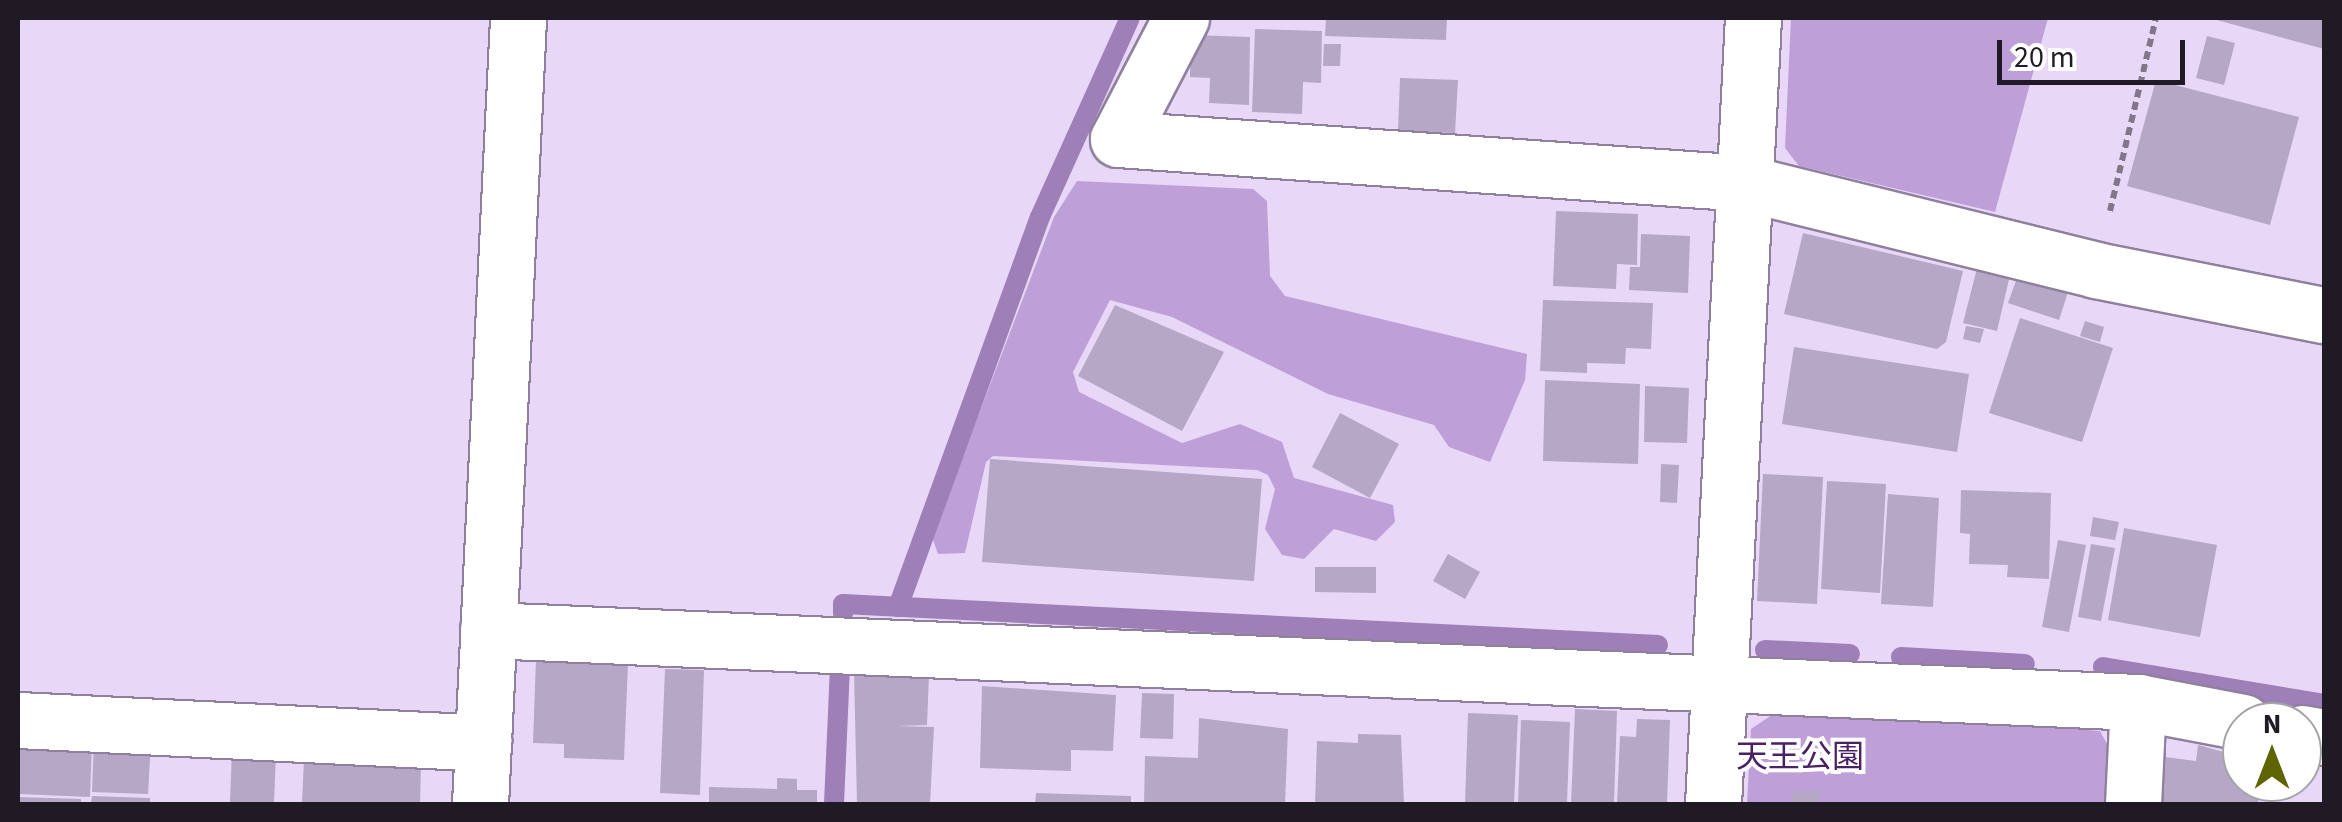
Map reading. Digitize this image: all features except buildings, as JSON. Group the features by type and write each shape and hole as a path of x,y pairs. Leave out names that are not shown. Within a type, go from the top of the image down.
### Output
{"street":[{"path":"480,804 518,18"},
{"path":"1181,18 1118,139 1745,183 2096,270 2324,315"},
{"path":"1713,804 1753,18"},
{"path":"488,630 1719,687 2138,702 2222,718"},
{"path":"2133,804 2138,702"},
{"path":"18,720 483,743"}],"path":[{"path":"2096,270 2156,18"}],"green space":[{"path":"1791,18 2048,18 1995,212 1799,166 1785,148"},
{"path":"1077,181 1253,189 1267,201 1270,276 1285,296 1527,354 1525,380 1490,462 1449,447 1434,425 1328,394 1172,317 1110,300 1073,372 1079,392 1182,443 1240,424 1282,442 1294,478 1393,505 1395,522 1376,541 1334,529 1304,559 1282,555 1265,529 1275,489 1268,475 1257,470 993,456 986,462 965,553 938,554 932,537 1054,217"},
{"name":"天王公園","path":"1785,706 2100,731 2111,751 2109,804 1747,804 1751,729"}],"waterway":[{"path":"898,607 1040,217 1130,18"},
{"path":"843,614 843,604 1658,645"},
{"path":"1765,650 1850,654"},
{"path":"1901,657 2025,664"},
{"path":"2103,667 2324,704"},
{"path":"834,804 840,669"}]}
